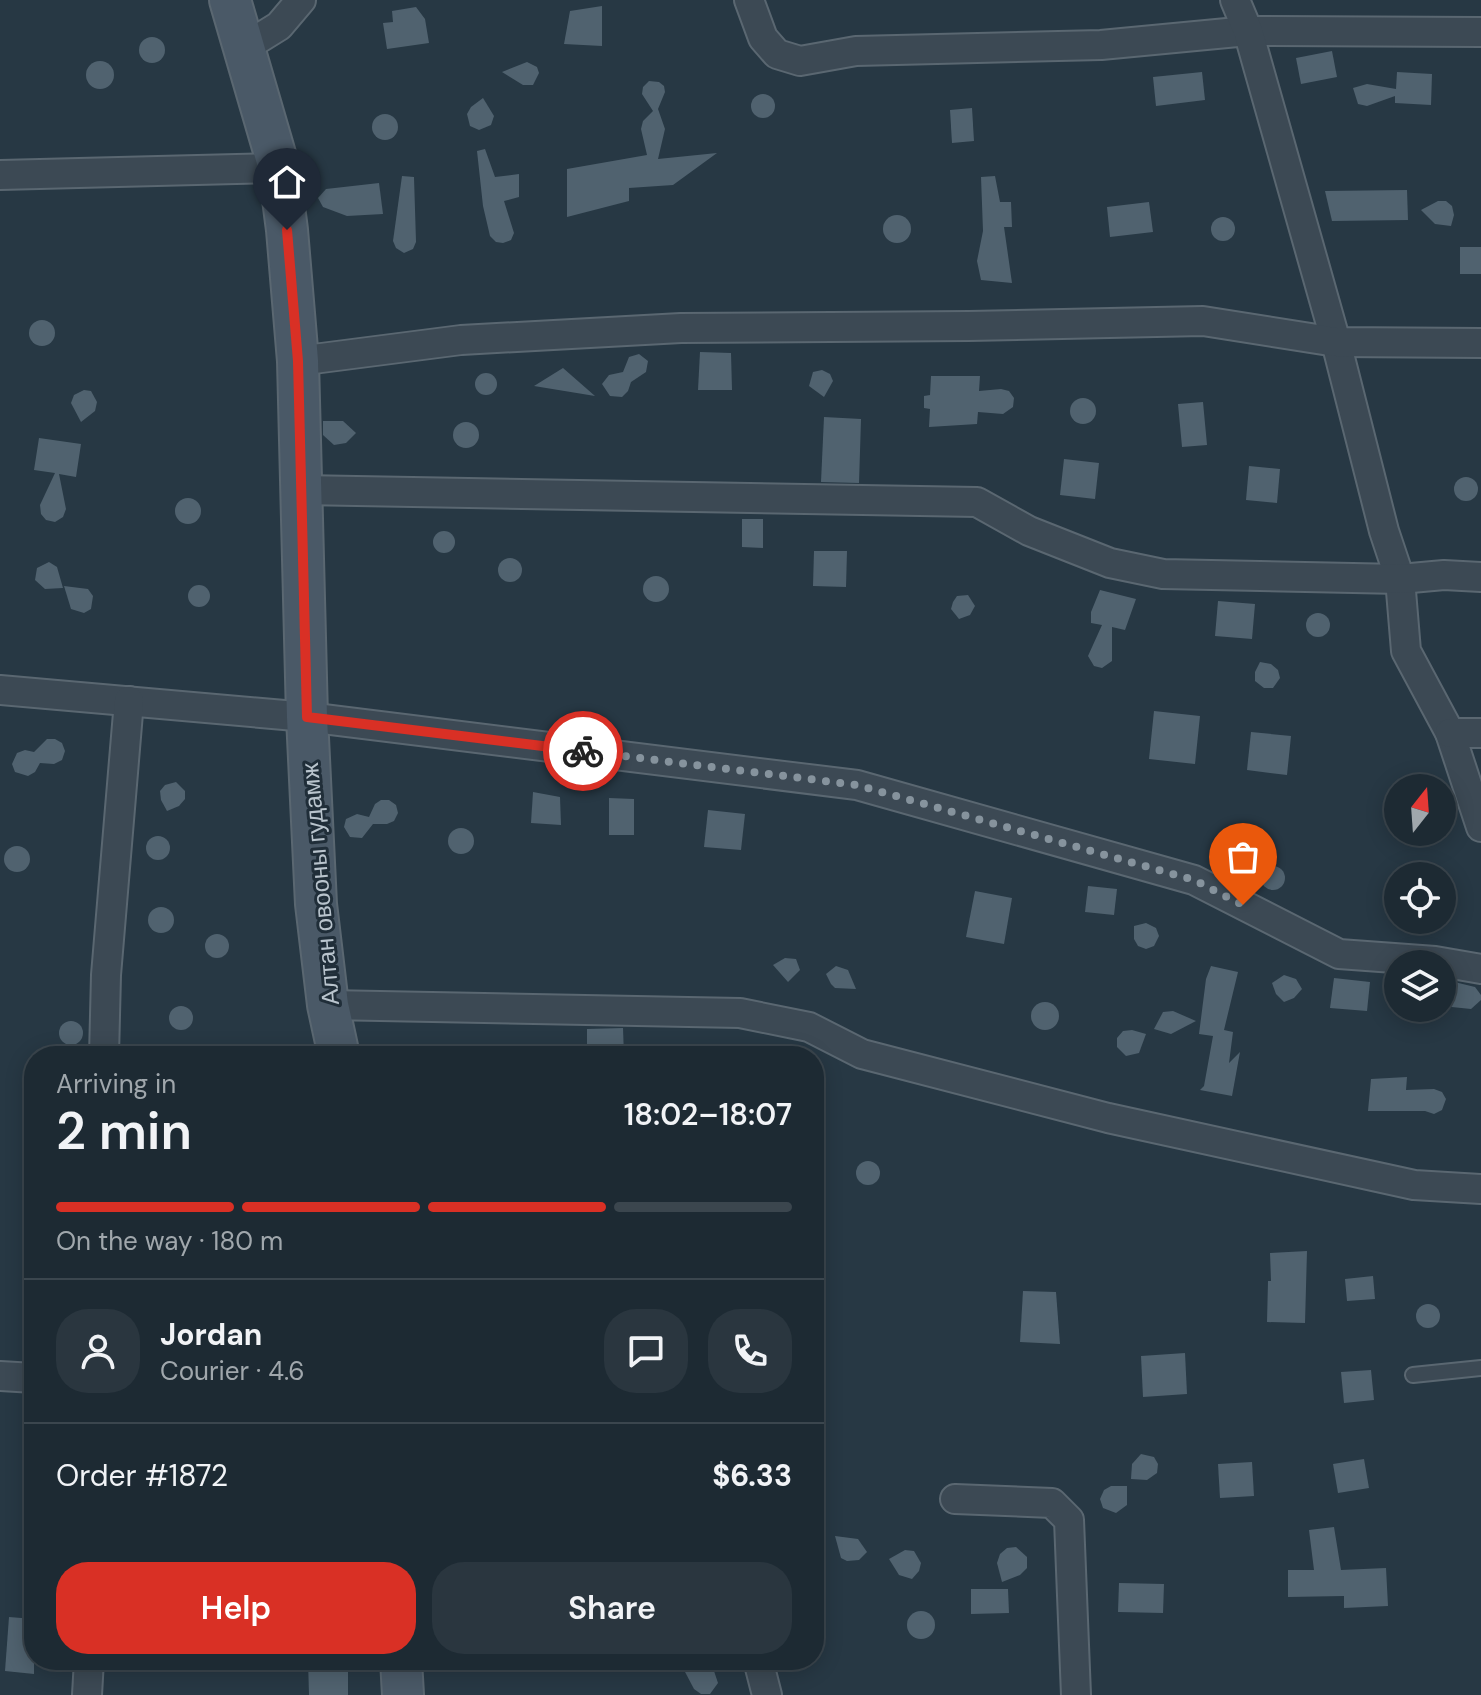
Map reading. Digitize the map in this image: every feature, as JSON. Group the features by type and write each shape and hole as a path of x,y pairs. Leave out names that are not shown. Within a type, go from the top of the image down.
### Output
{"main road":[{"name":"Алтан овооны гудамж","path":"230,0 279,168 287,230 298,361 307,717 316,904 328,1005 337,1046"},
{"path":"402,1670 403,1695"}],"street":[{"path":"245,47 279,26 301,0"},
{"path":"749,0 763,38 777,54 800,61 856,51 1101,45 1248,31 1481,32"},
{"path":"1235,0 1248,31 1336,342 1384,531 1400,579 1406,651 1450,733 1481,827"},
{"path":"0,175 279,168"},
{"path":"298,361 461,340 681,328 1203,321 1336,342 1481,343"},
{"path":"301,490 977,502 1029,531 1097,558 1163,574 1400,579 1444,575 1481,577"},
{"path":"0,690 307,717 857,785 1194,880 1339,954 1435,961 1481,969"},
{"path":"104,1046 106,975 129,701"},
{"path":"1450,733 1481,733"},
{"path":"328,1005 740,1013 809,1027 862,1054 1108,1118 1414,1185 1481,1189"},
{"path":"0,1376 24,1377"},
{"path":"955,1499 1052,1503 1069,1520 1076,1695"},
{"path":"87,1695 88,1670"},
{"path":"761,1670 767,1695"}],"lane":[{"path":"1413,1375 1481,1368"}],"building":[{"path":"602,6 602,46 564,44 570,11"},
{"path":"416,7 425,19 429,43 387,49 383,23 393,22 392,11"},
{"path":"152,37 162,40 165,50 162,60 152,63 142,60 139,50 142,40"},
{"path":"1332,51 1337,77 1301,84 1296,58"},
{"path":"100,61 110,65 114,75 110,85 100,89 90,85 86,75 90,65"},
{"path":"527,62 537,67 539,73 533,85 523,85 502,72"},
{"path":"1202,72 1205,100 1156,106 1153,77"},
{"path":"1397,72 1432,74 1431,105 1395,103 1395,96 1367,106 1358,104 1353,88 1367,84 1396,89"},
{"path":"649,81 659,82 665,92 658,109 665,129 658,159 717,153 673,185 629,188 629,201 567,217 567,169 647,155 641,129 643,121 653,111 642,94 643,87"},
{"path":"763,94 774,101 775,106 768,117 763,118 752,111 751,106 758,95"},
{"path":"483,98 494,116 491,125 479,130 470,126 467,114"},
{"path":"972,108 974,141 952,143 950,110"},
{"path":"385,114 394,118 398,127 394,136 385,140 376,136 372,127 376,118"},
{"path":"485,149 495,177 519,174 519,197 504,201 514,233 511,240 503,243 496,242 490,236 483,206 477,151"},
{"path":"402,176 414,177 416,242 413,249 404,253 396,248 393,241"},
{"path":"995,176 1000,202 1011,202 1012,227 1004,227 1012,283 981,280 977,261 983,231 981,177"},
{"path":"379,183 383,214 347,216 323,207 318,198 326,189"},
{"path":"1407,190 1408,220 1332,221 1325,191"},
{"path":"1438,201 1446,201 1452,206 1454,215 1451,226 1435,224 1421,210"},
{"path":"1149,202 1153,232 1110,237 1107,207"},
{"path":"897,215 907,219 911,229 907,239 897,243 887,239 883,229 887,219"},
{"path":"1223,217 1231,221 1235,229 1231,237 1223,241 1215,237 1211,229 1215,221"},
{"path":"1460,247 1481,247 1481,274 1460,274"},
{"path":"42,320 51,324 55,333 51,342 42,346 33,342 29,333 33,324"},
{"path":"700,352 731,353 732,390 698,390"},
{"path":"639,354 648,361 646,372 631,382 622,397 610,396 602,384 609,375 623,372 629,357"},
{"path":"563,368 595,396 534,386"},
{"path":"822,370 830,374 833,381 824,397 809,386 813,372"},
{"path":"486,373 494,376 497,384 494,392 486,395 478,392 475,384 478,376"},
{"path":"931,376 980,376 979,391 1009,391 1014,398 1013,407 1003,414 978,412 977,424 929,427 930,409 924,408 924,396 930,395"},
{"path":"84,390 91,391 97,402 95,411 81,422 71,403 74,395"},
{"path":"1083,398 1092,402 1096,411 1092,420 1083,424 1074,420 1070,411 1074,402"},
{"path":"1203,402 1207,445 1182,447 1178,404"},
{"path":"824,417 861,419 859,483 821,482"},
{"path":"323,421 343,421 356,433 346,443 334,445 323,435"},
{"path":"466,422 475,426 479,435 475,444 466,448 457,444 453,435 457,426"},
{"path":"39,438 81,444 76,477 59,474 66,509 63,517 55,522 46,520 41,514 40,505 55,473 34,470"},
{"path":"1064,459 1099,463 1095,499 1060,495"},
{"path":"1249,466 1280,469 1277,503 1246,500"},
{"path":"1466,477 1475,480 1478,489 1475,498 1466,501 1457,498 1454,489 1457,480"},
{"path":"188,498 197,502 201,511 197,520 188,524 179,520 175,511 179,502"},
{"path":"742,519 763,519 763,548 742,547"},
{"path":"444,531 452,534 455,542 452,550 444,553 436,550 433,542 436,534"},
{"path":"814,551 847,551 846,587 813,586"},
{"path":"505,558 515,558 522,565 522,575 515,582 505,582 498,575 498,565"},
{"path":"49,562 57,567 63,588 45,589 35,580 37,568"},
{"path":"656,576 665,580 669,589 665,598 656,602 647,598 643,589 647,580"},
{"path":"199,585 207,588 210,596 207,604 199,607 191,604 188,596 191,588"},
{"path":"64,586 88,589 93,596 91,609 84,613 71,609"},
{"path":"1100,590 1136,599 1125,630 1112,627 1112,661 1102,668 1094,666 1088,656 1102,625 1091,623 1091,612"},
{"path":"968,595 975,606 970,615 959,619 951,609 953,602 957,596"},
{"path":"1218,601 1255,604 1252,639 1215,636"},
{"path":"1313,613 1323,613 1330,620 1330,630 1323,637 1313,637 1306,630 1306,620"},
{"path":"1260,662 1271,664 1278,670 1280,678 1273,688 1264,688 1255,681"},
{"path":"1154,711 1200,716 1195,764 1149,759"},
{"path":"1251,732 1291,736 1287,775 1247,770"},
{"path":"47,739 62,743 65,751 62,760 54,764 40,763 35,772 28,776 15,772 12,764 17,753 25,750 34,752"},
{"path":"176,782 185,791 185,799 179,806 167,811 160,791 165,785"},
{"path":"533,792 560,797 561,825 531,823"},
{"path":"609,798 634,799 634,835 609,835"},
{"path":"389,800 396,805 398,813 394,821 373,824 362,838 350,837 344,827 346,819 357,814 369,817 375,804"},
{"path":"708,810 745,814 741,850 704,847"},
{"path":"461,828 470,832 474,841 470,850 461,854 452,850 448,841 452,832"},
{"path":"158,836 166,840 170,848 166,856 158,860 150,856 146,848 150,840"},
{"path":"17,846 26,850 30,859 26,868 17,872 8,868 4,859 8,850"},
{"path":"1273,866 1282,869 1285,878 1282,887 1273,890 1264,887 1261,878 1264,869"},
{"path":"1088,886 1117,889 1114,915 1085,912"},
{"path":"975,891 1012,898 1004,944 966,937"},
{"path":"161,907 170,911 174,920 170,929 161,933 152,929 148,920 152,911"},
{"path":"1146,923 1156,928 1159,936 1154,946 1146,949 1138,946 1134,939 1134,926"},
{"path":"217,934 225,938 229,946 225,954 217,958 209,954 205,946 209,938"},
{"path":"785,958 796,959 800,970 788,982 773,965"},
{"path":"836,966 848,970 856,989 835,988 831,984 826,974"},
{"path":"1211,966 1238,972 1224,1030 1233,1032 1229,1063 1240,1052 1232,1096 1200,1090 1204,1086 1213,1036 1199,1034 1206,979"},
{"path":"1284,975 1296,979 1302,989 1294,998 1284,1002 1276,994 1272,983"},
{"path":"1334,978 1370,982 1367,1011 1330,1008"},
{"path":"1456,982 1475,987 1481,995 1481,1000 1471,1009 1456,1007"},
{"path":"1045,1002 1055,1006 1059,1016 1055,1026 1045,1030 1035,1026 1031,1016 1035,1006"},
{"path":"181,1006 192,1013 193,1018 186,1029 181,1030 170,1023 169,1018 176,1007"},
{"path":"1173,1011 1196,1021 1171,1034 1154,1029 1163,1012"},
{"path":"71,1021 79,1025 83,1033 79,1041 71,1045 63,1041 59,1033 63,1025"},
{"path":"623,1028 624,1046 587,1046 587,1029"},
{"path":"1123,1031 1146,1034 1139,1053 1126,1056 1117,1047 1117,1038"},
{"path":"1407,1077 1406,1090 1434,1089 1442,1092 1446,1099 1442,1110 1434,1114 1425,1111 1368,1111 1371,1079"},
{"path":"868,1161 879,1168 880,1173 873,1184 868,1185 857,1178 856,1173 863,1162"},
{"path":"1307,1251 1305,1323 1267,1322 1270,1253"},
{"path":"1373,1276 1375,1299 1347,1301 1345,1279"},
{"path":"1023,1291 1056,1292 1060,1344 1020,1342"},
{"path":"1428,1304 1439,1311 1440,1316 1433,1327 1428,1328 1417,1321 1416,1316 1423,1305"},
{"path":"1185,1353 1187,1394 1143,1397 1141,1356"},
{"path":"1371,1370 1374,1400 1344,1403 1341,1372"},
{"path":"1141,1454 1154,1457 1158,1464 1157,1473 1147,1480 1131,1479 1132,1464"},
{"path":"1364,1459 1369,1488 1338,1493 1333,1464"},
{"path":"1252,1462 1254,1496 1220,1498 1218,1464"},
{"path":"1111,1486 1127,1486 1127,1505 1116,1513 1103,1508 1100,1499 1104,1490"},
{"path":"1334,1527 1341,1570 1386,1568 1388,1606 1344,1608 1344,1596 1288,1597 1288,1570 1314,1570 1309,1530"},
{"path":"835,1536 858,1539 867,1552 859,1560 841,1558"},
{"path":"1016,1547 1027,1557 1027,1568 1020,1575 1002,1582 997,1563 1000,1554 1007,1548"},
{"path":"905,1550 914,1551 921,1563 912,1579 899,1575 889,1559"},
{"path":"1119,1583 1164,1584 1163,1613 1118,1612"},
{"path":"971,1589 1008,1589 1009,1613 971,1614"},
{"path":"921,1611 931,1615 935,1625 931,1635 921,1639 911,1635 907,1625 911,1615"},
{"path":"9,1617 24,1618 24,1670 34,1670 34,1674 5,1671"},
{"path":"308,1670 348,1670 348,1695 309,1695"},
{"path":"684,1670 714,1671 718,1683 710,1694 701,1694 694,1689"}],"way so far":[{"path":"583,751 857,785 1194,880 1243,905"}],"route":[{"path":"287,230 298,361 307,717 583,751"}]}
